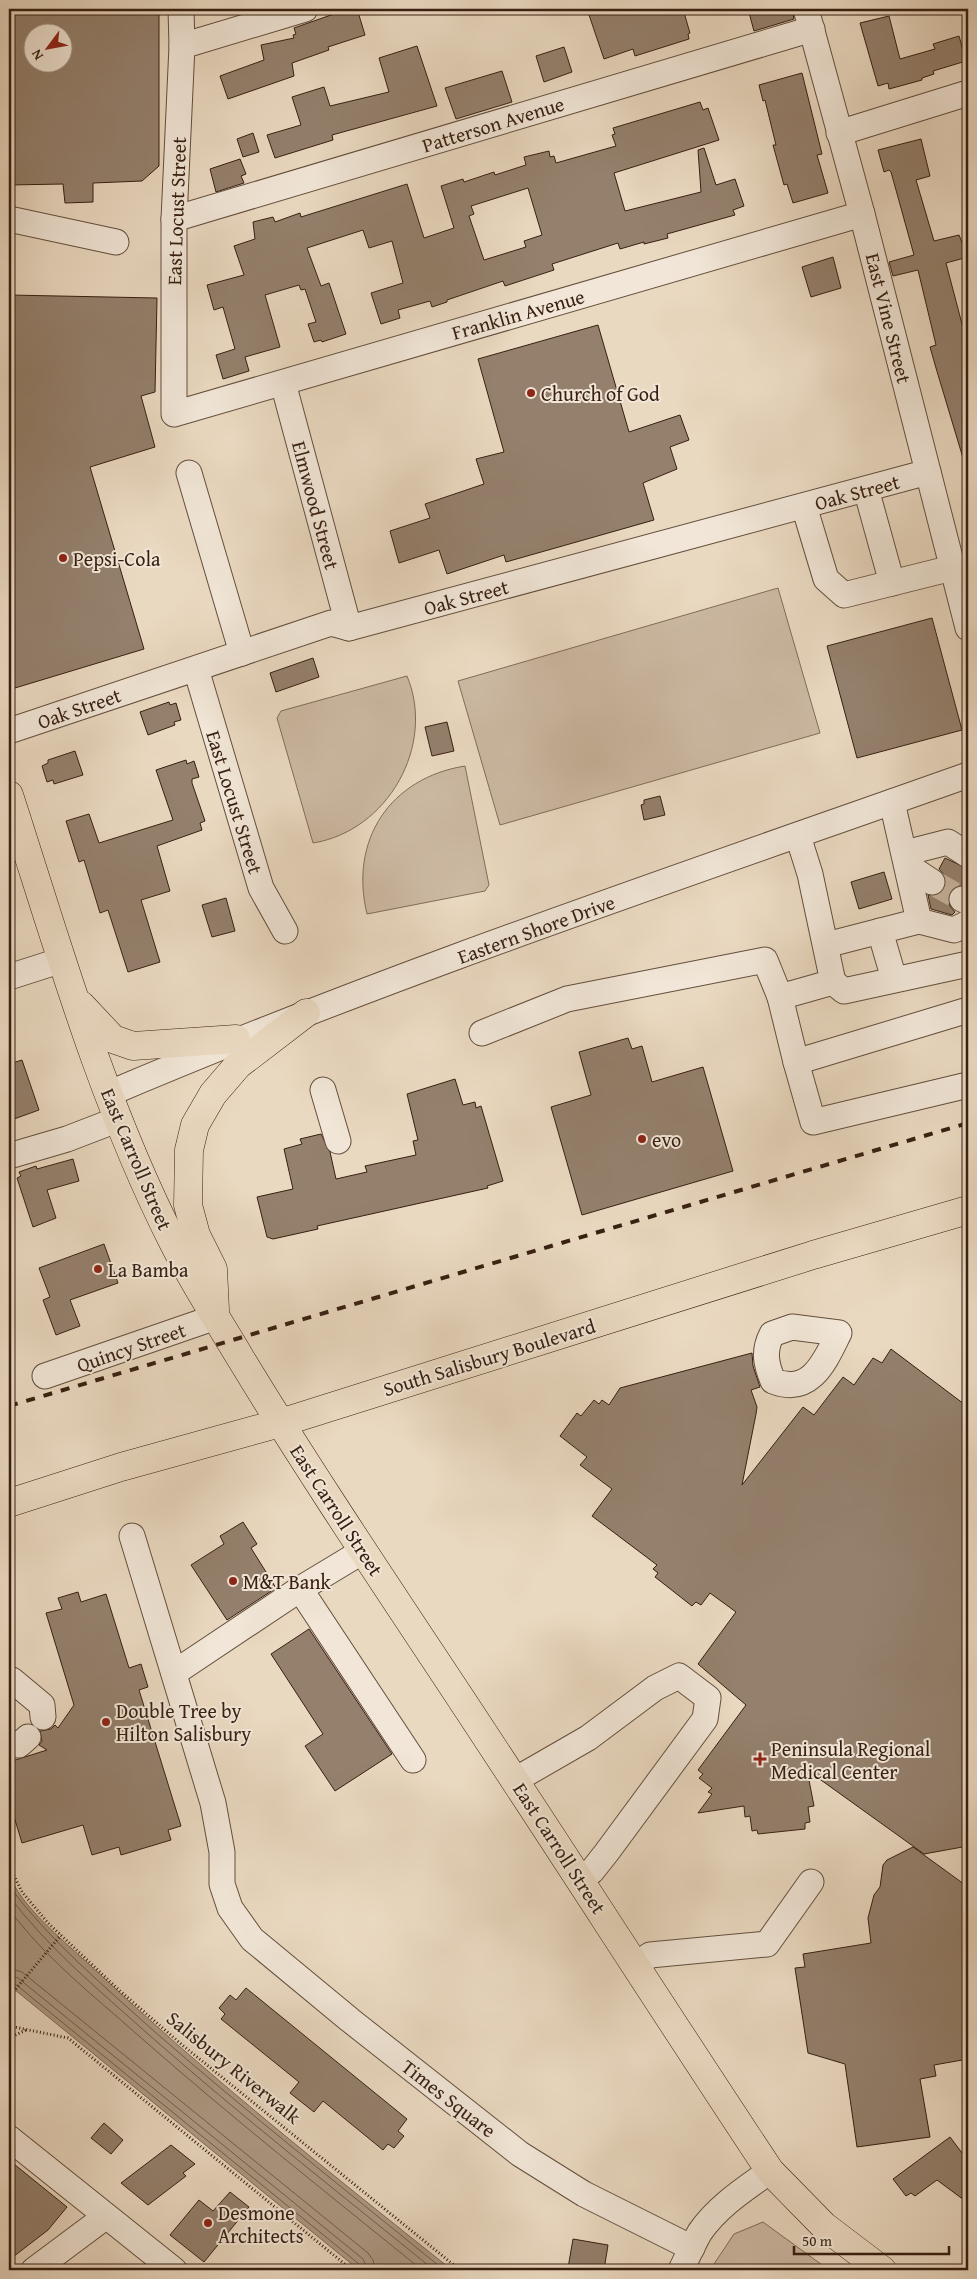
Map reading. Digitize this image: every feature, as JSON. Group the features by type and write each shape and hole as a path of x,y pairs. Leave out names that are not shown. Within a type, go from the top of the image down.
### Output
{"main road":[{"name":"East Carroll Street","path":"9,795 62,960 108,1094 144,1181 174,1245 216,1317 280,1422 363,1551 581,1879 770,2170 824,2226 882,2270"},
{"path":"75,999 113,1039 133,1046 236,1039"},
{"path":"216,1317 213,1269 196,1235 188,1205 189,1150 196,1125 213,1094 238,1065 306,1013"},
{"name":"South Salisbury Boulevard","path":"9,1503 120,1467 280,1422 813,1254 968,1210"}],"street":[{"name":"East Locust Street","path":"174,414 174,219 182,46 181,9"},
{"path":"182,46 305,9"},
{"name":"East Vine Street","path":"809,19 862,214 928,472 959,582 968,628"},
{"name":"Patterson Avenue","path":"174,219 809,19"},
{"path":"839,133 968,93"},
{"name":"Franklin Avenue","path":"174,414 862,214"},
{"path":"9,219 116,242"},
{"name":"Elmwood Street","path":"283,382 349,628"},
{"name":"Oak Street","path":"9,732 331,623 349,628 928,472"},
{"path":"189,473 242,653"},
{"path":"866,489 892,583"},
{"path":"804,506 826,579 844,595 892,583 959,582"},
{"name":"East Locust Street","path":"196,669 261,888 285,932"},
{"name":"Eastern Shore Drive","path":"108,1094 236,1039 306,1013 968,775"},
{"path":"892,802 918,920"},
{"path":"798,836 810,874 833,982 844,991 968,964"},
{"path":"906,860 948,842 968,855"},
{"path":"906,860 932,882"},
{"path":"826,945 918,920 954,930 968,923"},
{"path":"880,931 894,979"},
{"path":"9,977 62,960"},
{"path":"482,1033 567,999 765,960 780,997 813,1122 968,1085"},
{"path":"780,997 833,982"},
{"path":"796,1062 968,1010"},
{"path":"323,1090 338,1141"},
{"path":"9,1156 67,1139 119,1119"},
{"name":"Quincy Street","path":"45,1376 216,1317"},
{"name":"Times Square","path":"132,1536 213,1803 222,1852 222,1884 233,1912 252,1939 350,2020 520,2154 584,2194 692,2248"},
{"path":"174,1673 300,1589 363,1551"},
{"path":"300,1589 413,1760"},
{"path":"515,1780 588,1738 655,1688 679,1676 708,1698 705,1719 607,1852 592,1871 581,1879"},
{"path":"10,1678 42,1705 43,1717"},
{"path":"636,1965 650,1956 767,1944 811,1882"},
{"path":"9,2138 174,2270"},
{"path":"681,2270 700,2232 726,2204 770,2170"},
{"path":"34,2270 106,2216"}],"path":[{"name":"Salisbury Riverwalk","path":"9,1866 22,1892 61,1935 119,1990 181,2044 460,2270"},
{"path":"9,1997 61,1935"},
{"path":"9,2026 68,2038 352,2270"},
{"path":"9,2038 27,2030"}],"shaded area":[{"path":"778,588 820,733 500,825 458,681"},
{"path":"407,676 414,702 415,730 410,756 399,781 383,803 363,822 340,835 313,843 277,718 281,711"},
{"path":"465,766 489,885 485,891 367,914 363,887 364,861 370,838 381,817 396,799 416,784 439,773"},
{"path":"763,2222 829,2270 710,2270 734,2234"}],"water":[{"path":"9,1874 23,1899 33,1911 134,2006 268,2122 452,2270 359,2270 9,1985"}],"building":[{"path":"9,9 159,9 159,166 142,181 93,183 93,202 65,203 63,184 9,185"},
{"path":"348,9 353,9 354,14 358,12 365,35 328,47 329,50 292,63 294,76 228,99 220,76 264,60 261,45 294,38 293,35 296,34 294,28"},
{"path":"587,9 683,9 690,33 688,34 689,39 635,56 633,49 604,59"},
{"path":"748,9 792,9 794,19 754,31"},
{"path":"889,16 900,59 935,49 933,44 959,36 966,61 933,71 934,74 922,78 922,80 889,89 888,83 878,86 860,23"},
{"path":"417,46 437,106 332,135 333,140 275,158 267,135 301,125 292,97 324,87 330,106 389,92 379,58"},
{"path":"564,47 572,72 544,82 536,56"},
{"path":"502,71 512,102 456,119 445,88"},
{"path":"802,73 822,154 817,155 828,193 793,203 787,184 784,185 773,145 776,145 765,100 763,101 759,85"},
{"path":"700,102 703,110 708,108 719,140 614,173 625,211 701,192 698,150 704,148 716,185 735,179 744,206 733,210 735,215 667,234 668,238 620,249 618,243 552,264 554,270 505,286 503,281 432,307 430,301 398,310 400,318 381,324 371,293 403,283 392,241 369,248 363,230 307,248 321,286 329,283 346,334 322,342 321,340 314,342 308,324 316,322 305,289 301,290 299,285 265,295 280,347 245,357 249,371 223,379 216,355 235,349 223,307 214,310 207,285 244,275 234,246 255,239 253,222 273,217 275,222 300,213 301,217 407,184 424,238 454,228 441,186 463,179 464,182 494,172 495,175 526,165 524,157 549,151 550,157 554,156 556,163 616,146 612,135 615,134 613,128","holes":["528,188 542,235 524,241 526,247 484,260 469,216 474,214 471,206"]},
{"path":"253,133 259,152 243,157 237,139"},
{"path":"921,139 930,176 916,180 934,241 959,235 968,257 946,263 968,347 968,457 963,458 930,347 936,345 918,270 893,276 889,262 914,255 891,172 889,170 884,172 878,150"},
{"path":"240,159 246,174 241,176 244,183 216,192 210,169"},
{"path":"833,257 841,288 811,297 802,267"},
{"name":"Pepsi-Cola","path":"9,295 157,298 155,392 141,396 155,447 90,467 144,649 15,688 9,668"},
{"path":"598,325 629,432 680,415 689,440 670,447 677,469 643,483 654,520 506,562 504,555 447,574 439,550 399,563 390,531 430,518 425,504 484,484 476,459 504,452 478,359"},
{"path":"932,618 962,730 857,758 827,646"},
{"path":"313,658 319,677 276,692 270,673"},
{"path":"169,702 170,705 176,703 181,720 174,722 175,725 148,735 140,712"},
{"path":"447,722 454,751 432,756 425,727"},
{"path":"75,751 83,775 54,784 53,780 47,782 42,766 48,763 48,760"},
{"path":"186,760 187,764 194,761 199,777 192,779 192,783 205,821 200,823 202,830 157,846 170,891 141,900 160,962 128,972 108,910 100,913 84,860 79,862 66,821 89,814 99,843 173,820 156,770"},
{"path":"660,796 665,815 644,820 641,805 644,804 644,800"},
{"path":"945,858 968,869 968,886 955,887 949,893 950,906 955,912 952,915 931,909 928,895 938,895 944,890 945,876 939,869"},
{"path":"884,872 892,899 859,909 851,882"},
{"path":"226,898 235,931 212,937 202,905"},
{"name":"evo","path":"628,1038 632,1049 642,1046 652,1082 703,1067 733,1171 582,1215 551,1107 591,1095 579,1052"},
{"path":"22,1060 39,1110 14,1119 9,1105 9,1064"},
{"path":"455,1079 463,1105 475,1102 476,1108 481,1106 503,1181 487,1186 488,1188 317,1226 318,1229 273,1239 267,1237 257,1197 293,1189 284,1149 302,1144 300,1139 321,1134 330,1152 336,1179 367,1172 365,1166 416,1155 413,1141 418,1140 407,1094"},
{"path":"73,1159 79,1181 47,1190 56,1218 33,1227 17,1178 21,1176 19,1172 36,1166 37,1169"},
{"path":"104,1244 118,1283 70,1300 80,1326 56,1335 43,1300 50,1297 39,1268"},
{"path":"891,1349 968,1407 968,1846 924,1854 807,1770 814,1806 808,1807 810,1822 805,1823 805,1829 758,1834 757,1830 752,1831 750,1816 745,1817 744,1806 698,1813 712,1794 708,1792 712,1788 699,1778 703,1774 698,1770 746,1705 698,1664 736,1612 710,1593 701,1605 696,1602 692,1606 655,1577 658,1573 653,1569 657,1565 592,1516 612,1489 580,1465 587,1457 560,1436 577,1413 581,1416 594,1400 599,1404 602,1400 609,1405 620,1388 752,1353 753,1366 760,1387 751,1390 757,1407 742,1485 803,1407 814,1415 843,1377 854,1385 873,1358 882,1363"},
{"path":"243,1522 257,1544 251,1548 276,1588 227,1620 191,1565 224,1544 220,1536"},
{"name":"Double Tree by Hilton Salisbury","path":"78,1592 81,1602 106,1594 129,1668 141,1664 148,1687 139,1690 181,1826 168,1830 171,1840 121,1855 119,1847 92,1855 83,1825 22,1843 9,1800 9,1762 47,1750 39,1745 42,1741 40,1731 51,1729 55,1725 58,1728 74,1705 46,1613 62,1609 58,1598"},
{"path":"309,1629 392,1754 335,1791 305,1746 323,1734 271,1654"},
{"path":"913,1847 968,1887 968,2059 934,2065 936,2076 920,2079 930,2137 857,2147 845,2064 808,2053 795,1968 805,1967 803,1954 871,1943 868,1918 874,1895 880,1887 883,1865 887,1860"},
{"path":"246,1988 407,2119 398,2131 404,2136 394,2148 388,2144 383,2150 323,2101 314,2112 290,2093 299,2082 221,2019 225,2014 219,2008 230,1995 236,2000"},
{"path":"104,2123 123,2140 111,2154 91,2138"},
{"path":"950,2137 968,2161 968,2203 937,2180 915,2196 911,2193 906,2196 893,2179"},
{"path":"171,2145 195,2164 183,2173 186,2176 148,2205 121,2183"},
{"path":"9,2160 67,2207 48,2230 9,2260"},
{"name":"Desmone Architects","path":"230,2192 249,2207 204,2262 170,2235 199,2200 213,2211"},
{"path":"573,2239 608,2245 604,2270 568,2268"}],"tunnel":[{"path":"932,882 962,899"}],"railway":[{"path":"9,1406 968,1123"}],"place":[{"name":"Church of God","path":"531,393"},
{"name":"Pepsi-Cola","path":"63,558"},
{"name":"evo","path":"642,1139"},
{"name":"La Bamba","path":"98,1269"},
{"name":"M&T Bank","path":"233,1581"},
{"name":"Double Tree by Hilton Salisbury","path":"106,1722"},
{"name":"Peninsula Regional Medical Center","path":"760,1759"},
{"name":"Desmone Architects","path":"208,2223"}]}
